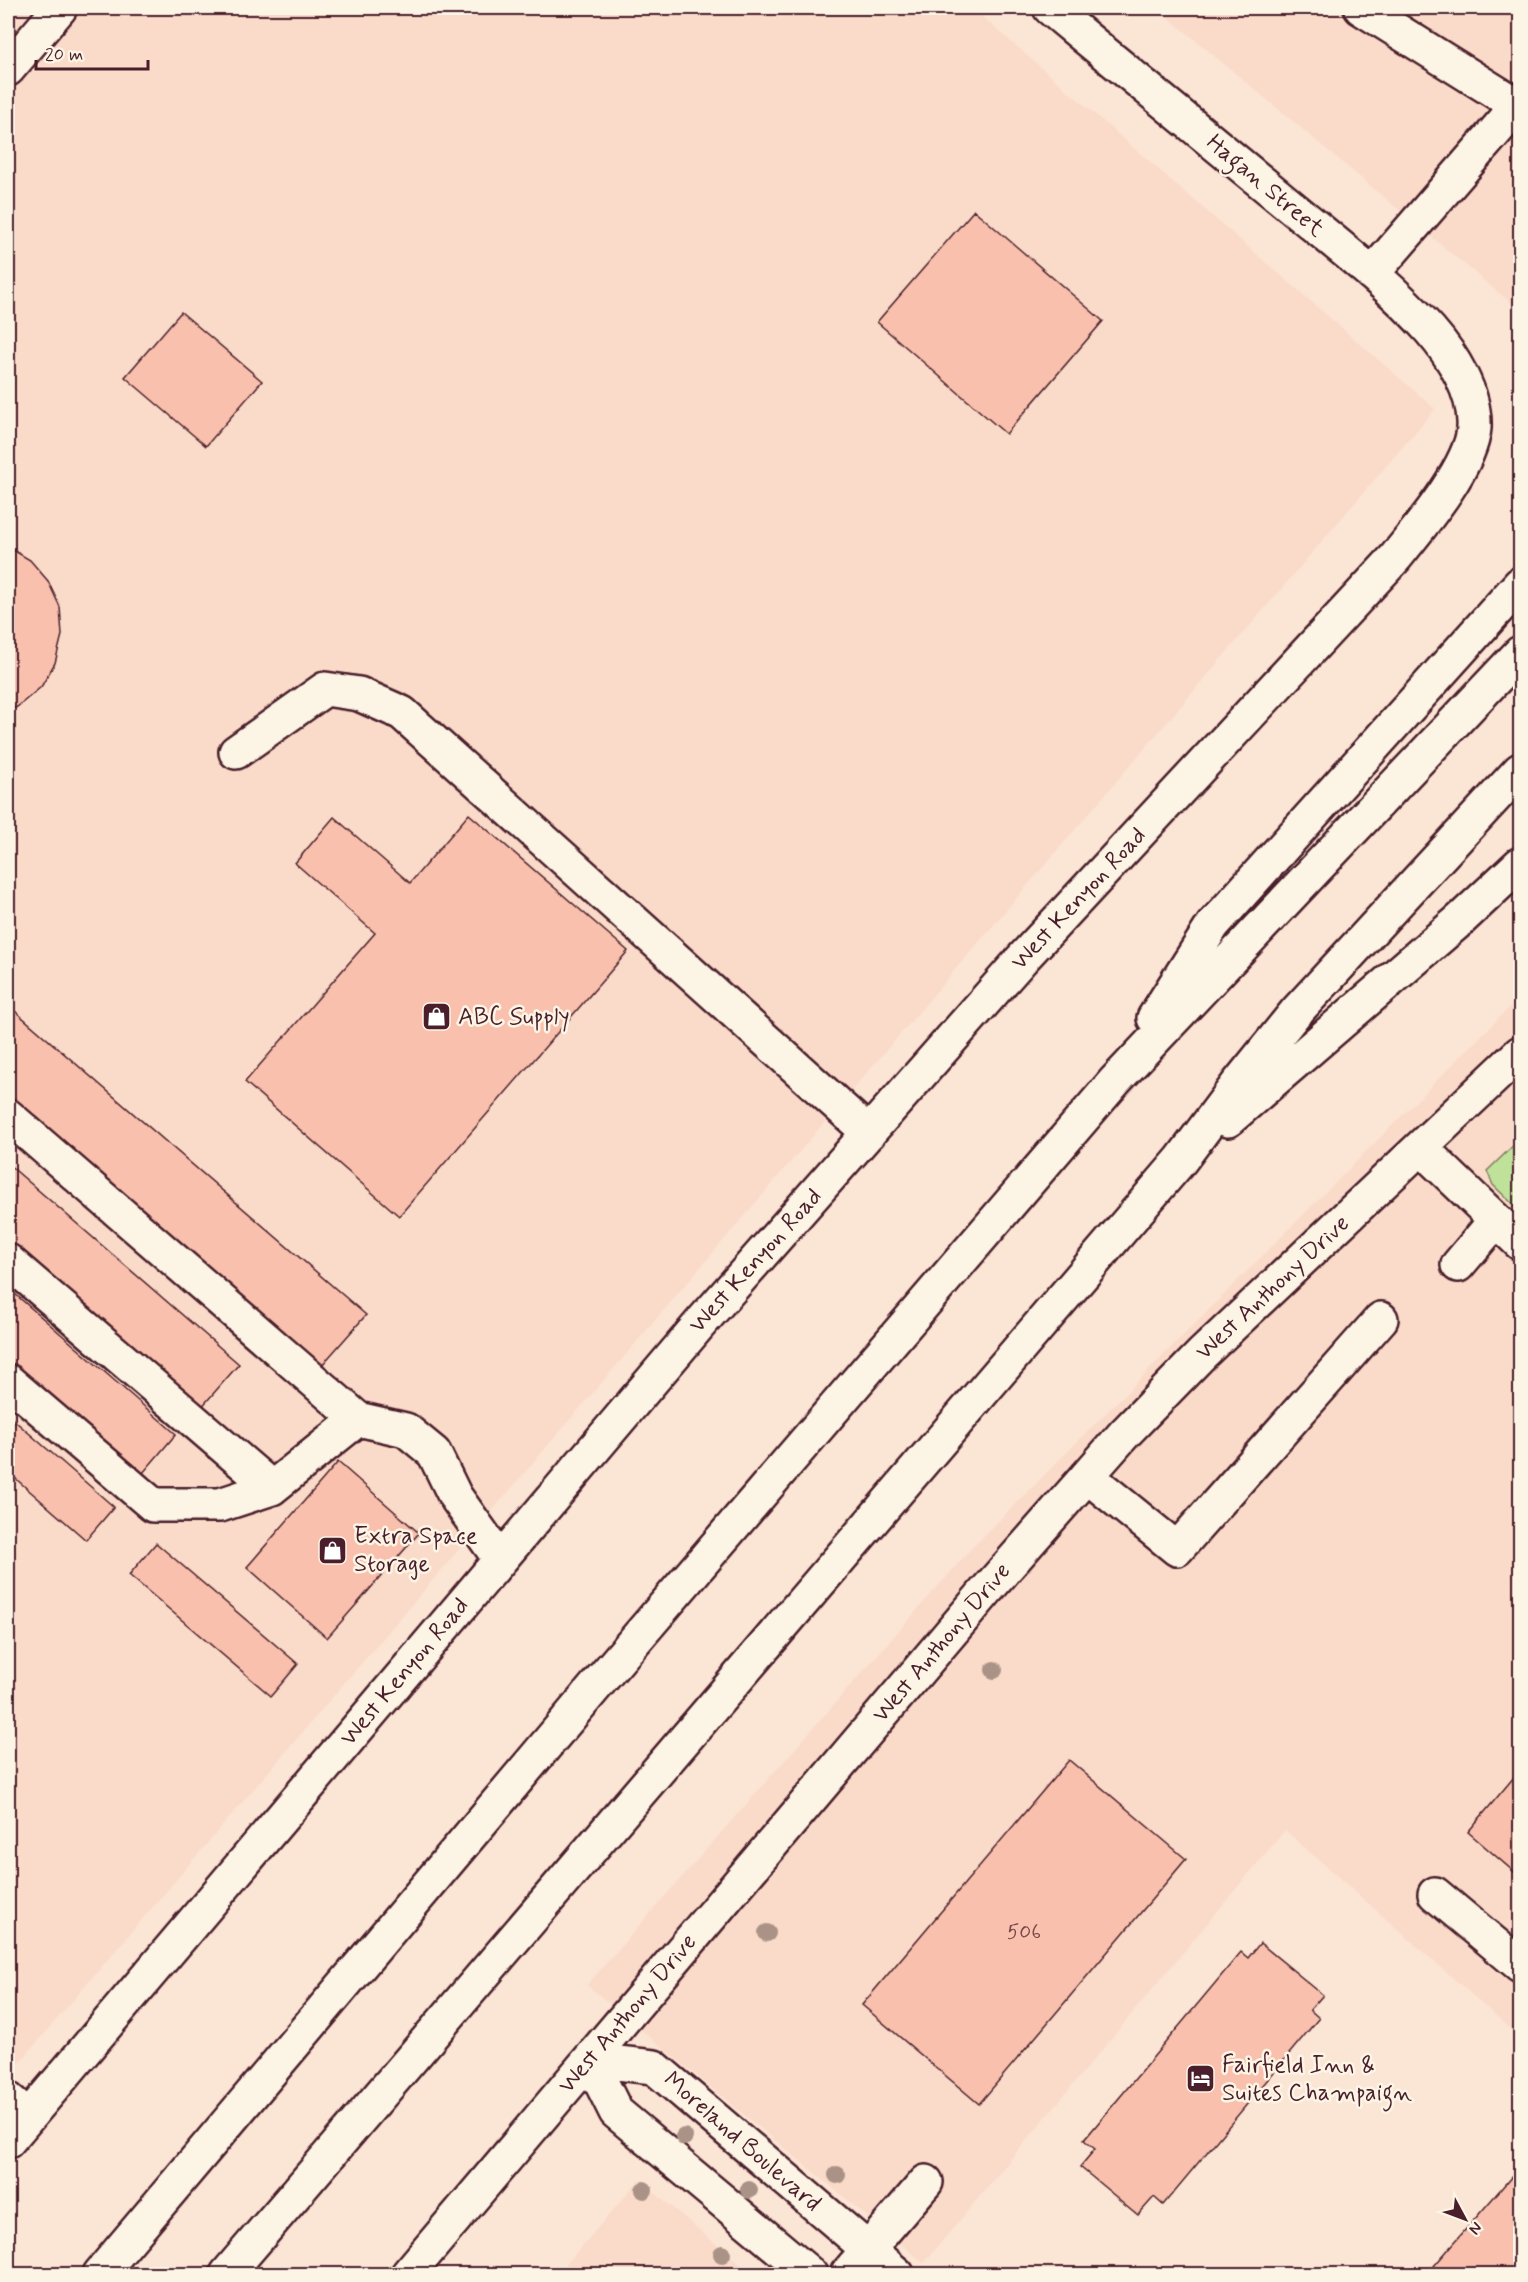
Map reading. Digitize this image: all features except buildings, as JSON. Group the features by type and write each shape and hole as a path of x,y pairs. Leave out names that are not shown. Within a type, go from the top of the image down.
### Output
{"main road":[{"path":"8,69 60,8"},
{"name":"Hagan Street","path":"1050,8 1372,274 1431,331 1458,368 1463,379"},
{"path":"1360,8 1519,104 1372,274"},
{"name":"West Kenyon Road","path":"8,2141 18,2107 500,1559 699,1325 1022,959 1395,558 1419,528 1462,465 1470,448 1474,426 1469,394 1463,379"},
{"path":"1115,1081 1213,925 1521,584"},
{"path":"100,2274 600,1681 1115,1081 1521,653"},
{"path":"236,752 325,690 359,693 402,713 870,1133"},
{"path":"227,2274 1181,1160 1296,1012 1521,770"},
{"path":"1181,1160 1460,920 1521,864"},
{"name":"West Anthony Drive","path":"408,2274 986,1591 1125,1433 1202,1354 1521,1053"},
{"path":"8,1116 358,1419 406,1430 434,1453 455,1496 500,1559"},
{"path":"1421,1148 1521,1243"},
{"path":"1458,1265 1496,1220"},
{"path":"8,1261 272,1488"},
{"path":"1088,1476 1177,1549 1381,1319"},
{"path":"8,1381 153,1505 219,1505 272,1488 358,1419"},
{"path":"1436,1894 1521,1965"},
{"path":"590,2060 616,2112 810,2274"},
{"name":"Moreland Boulevard","path":"590,2060 654,2067 897,2274"},
{"path":"847,2274 926,2182"}],"shaded area":[{"path":"8,8 972,8 1435,409 8,2076 8,864 16,854 8,846"},
{"path":"1157,8 1520,8 1520,299 1516,307"},
{"path":"1520,997 1520,2037 1285,1830 924,2263 587,1985 972,1548"},
{"path":"639,2180 752,2274 558,2274"}],"green space":[{"path":"1520,1139 1520,1211 1493,1185 1487,1171"}],"place":[{"name":"ABC Supply","path":"437,1017"},
{"name":"Extra Space Storage","path":"333,1550"},
{"name":"Fairfield Inn & Suites Champaign","path":"1201,2079"}]}
